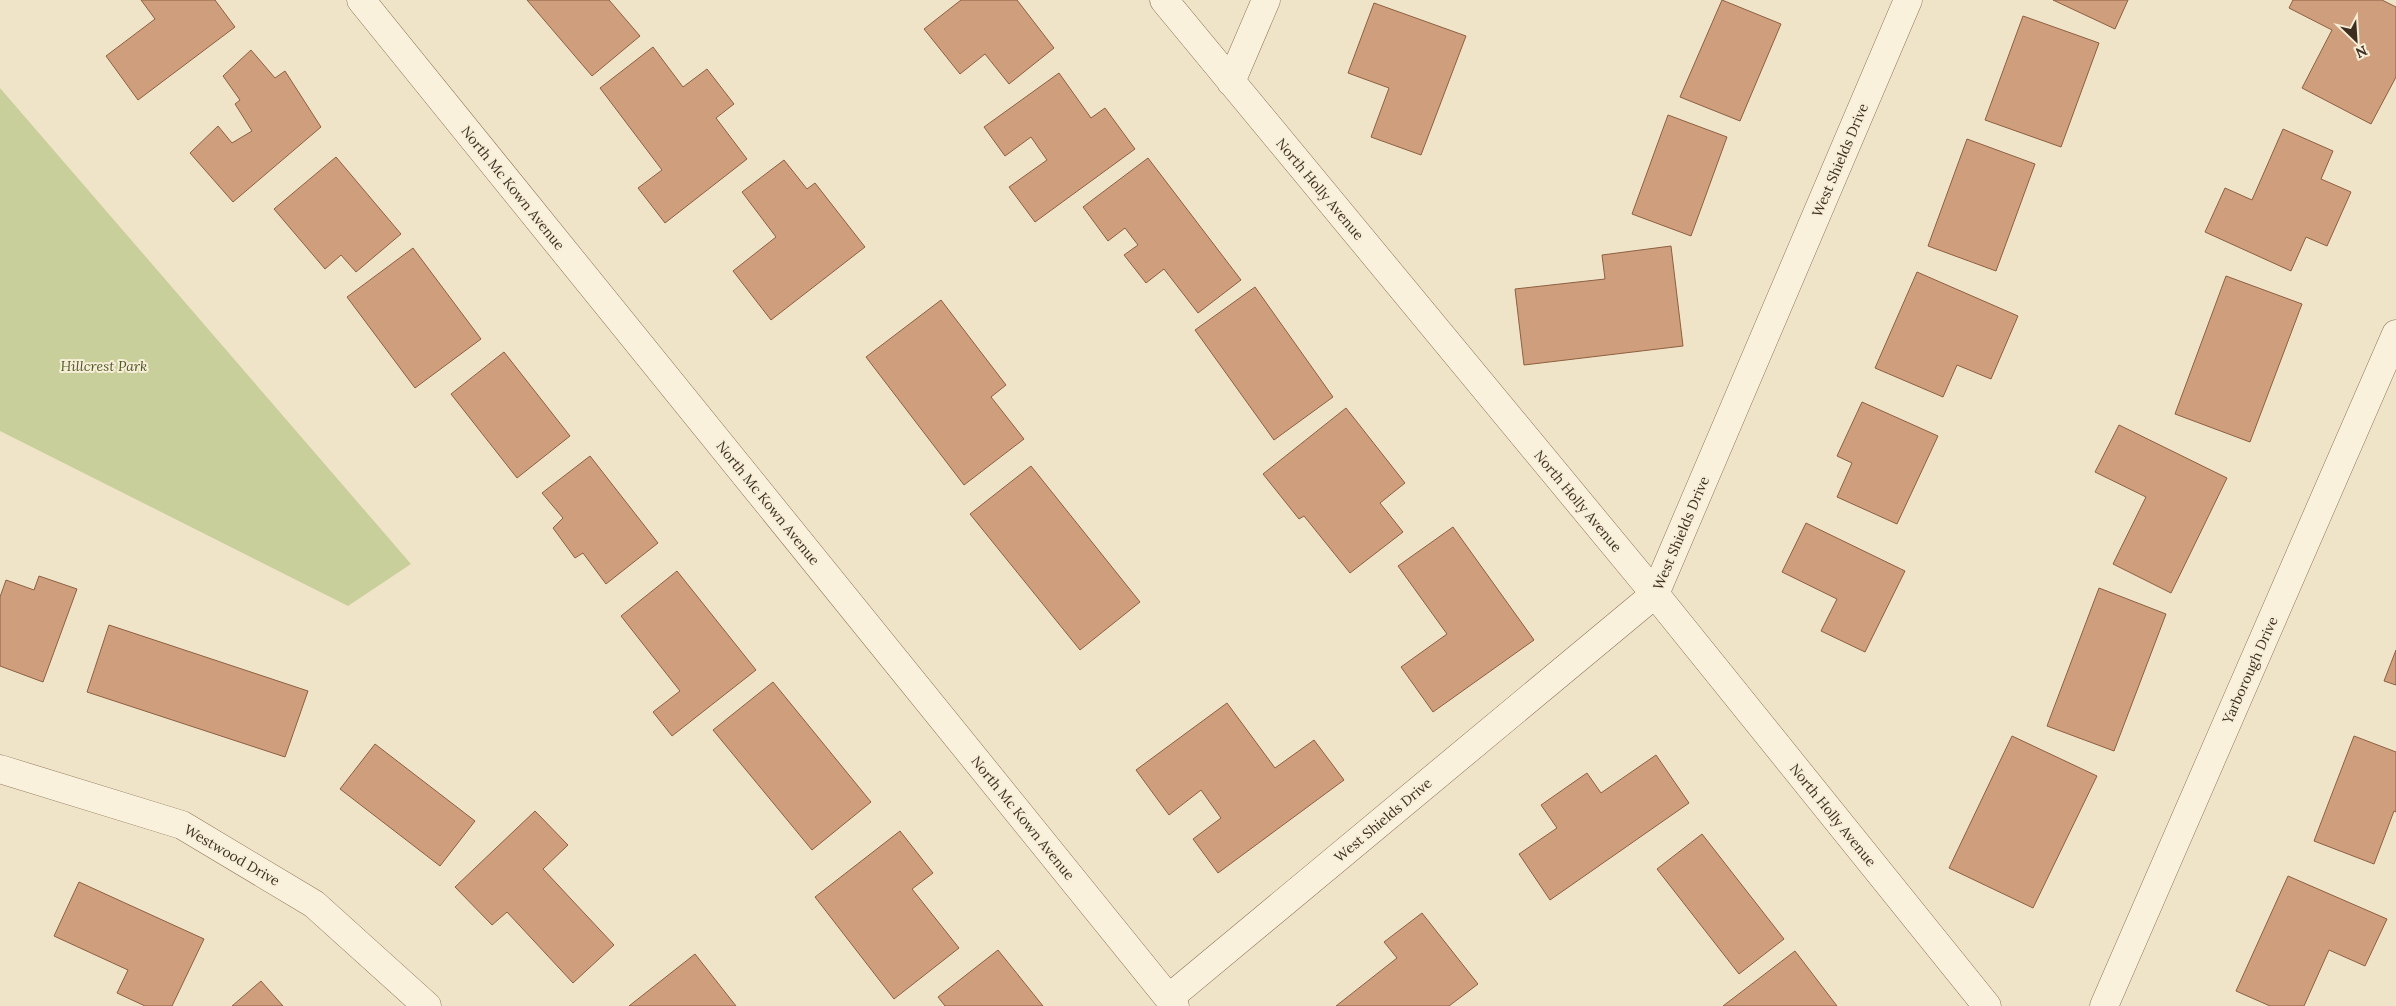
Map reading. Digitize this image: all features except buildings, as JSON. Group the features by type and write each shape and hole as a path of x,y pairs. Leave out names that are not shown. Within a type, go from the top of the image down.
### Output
{"street":[{"name":"North Mc Kown Avenue","path":"361,0 1172,1002"},
{"name":"North Holly Avenue","path":"1164,0 1655,594 1987,1006"},
{"path":"1231,82 1266,0"},
{"name":"West Shields Drive","path":"1172,1002 1655,594 1908,0"},
{"name":"Yarborough Drive","path":"2104,1006 2396,334"},
{"name":"Westwood Drive","path":"0,769 182,825 314,904 427,1006"}],"green space":[{"name":"Hillcrest Park","path":"0,88 411,564 348,606 0,431"}]}
